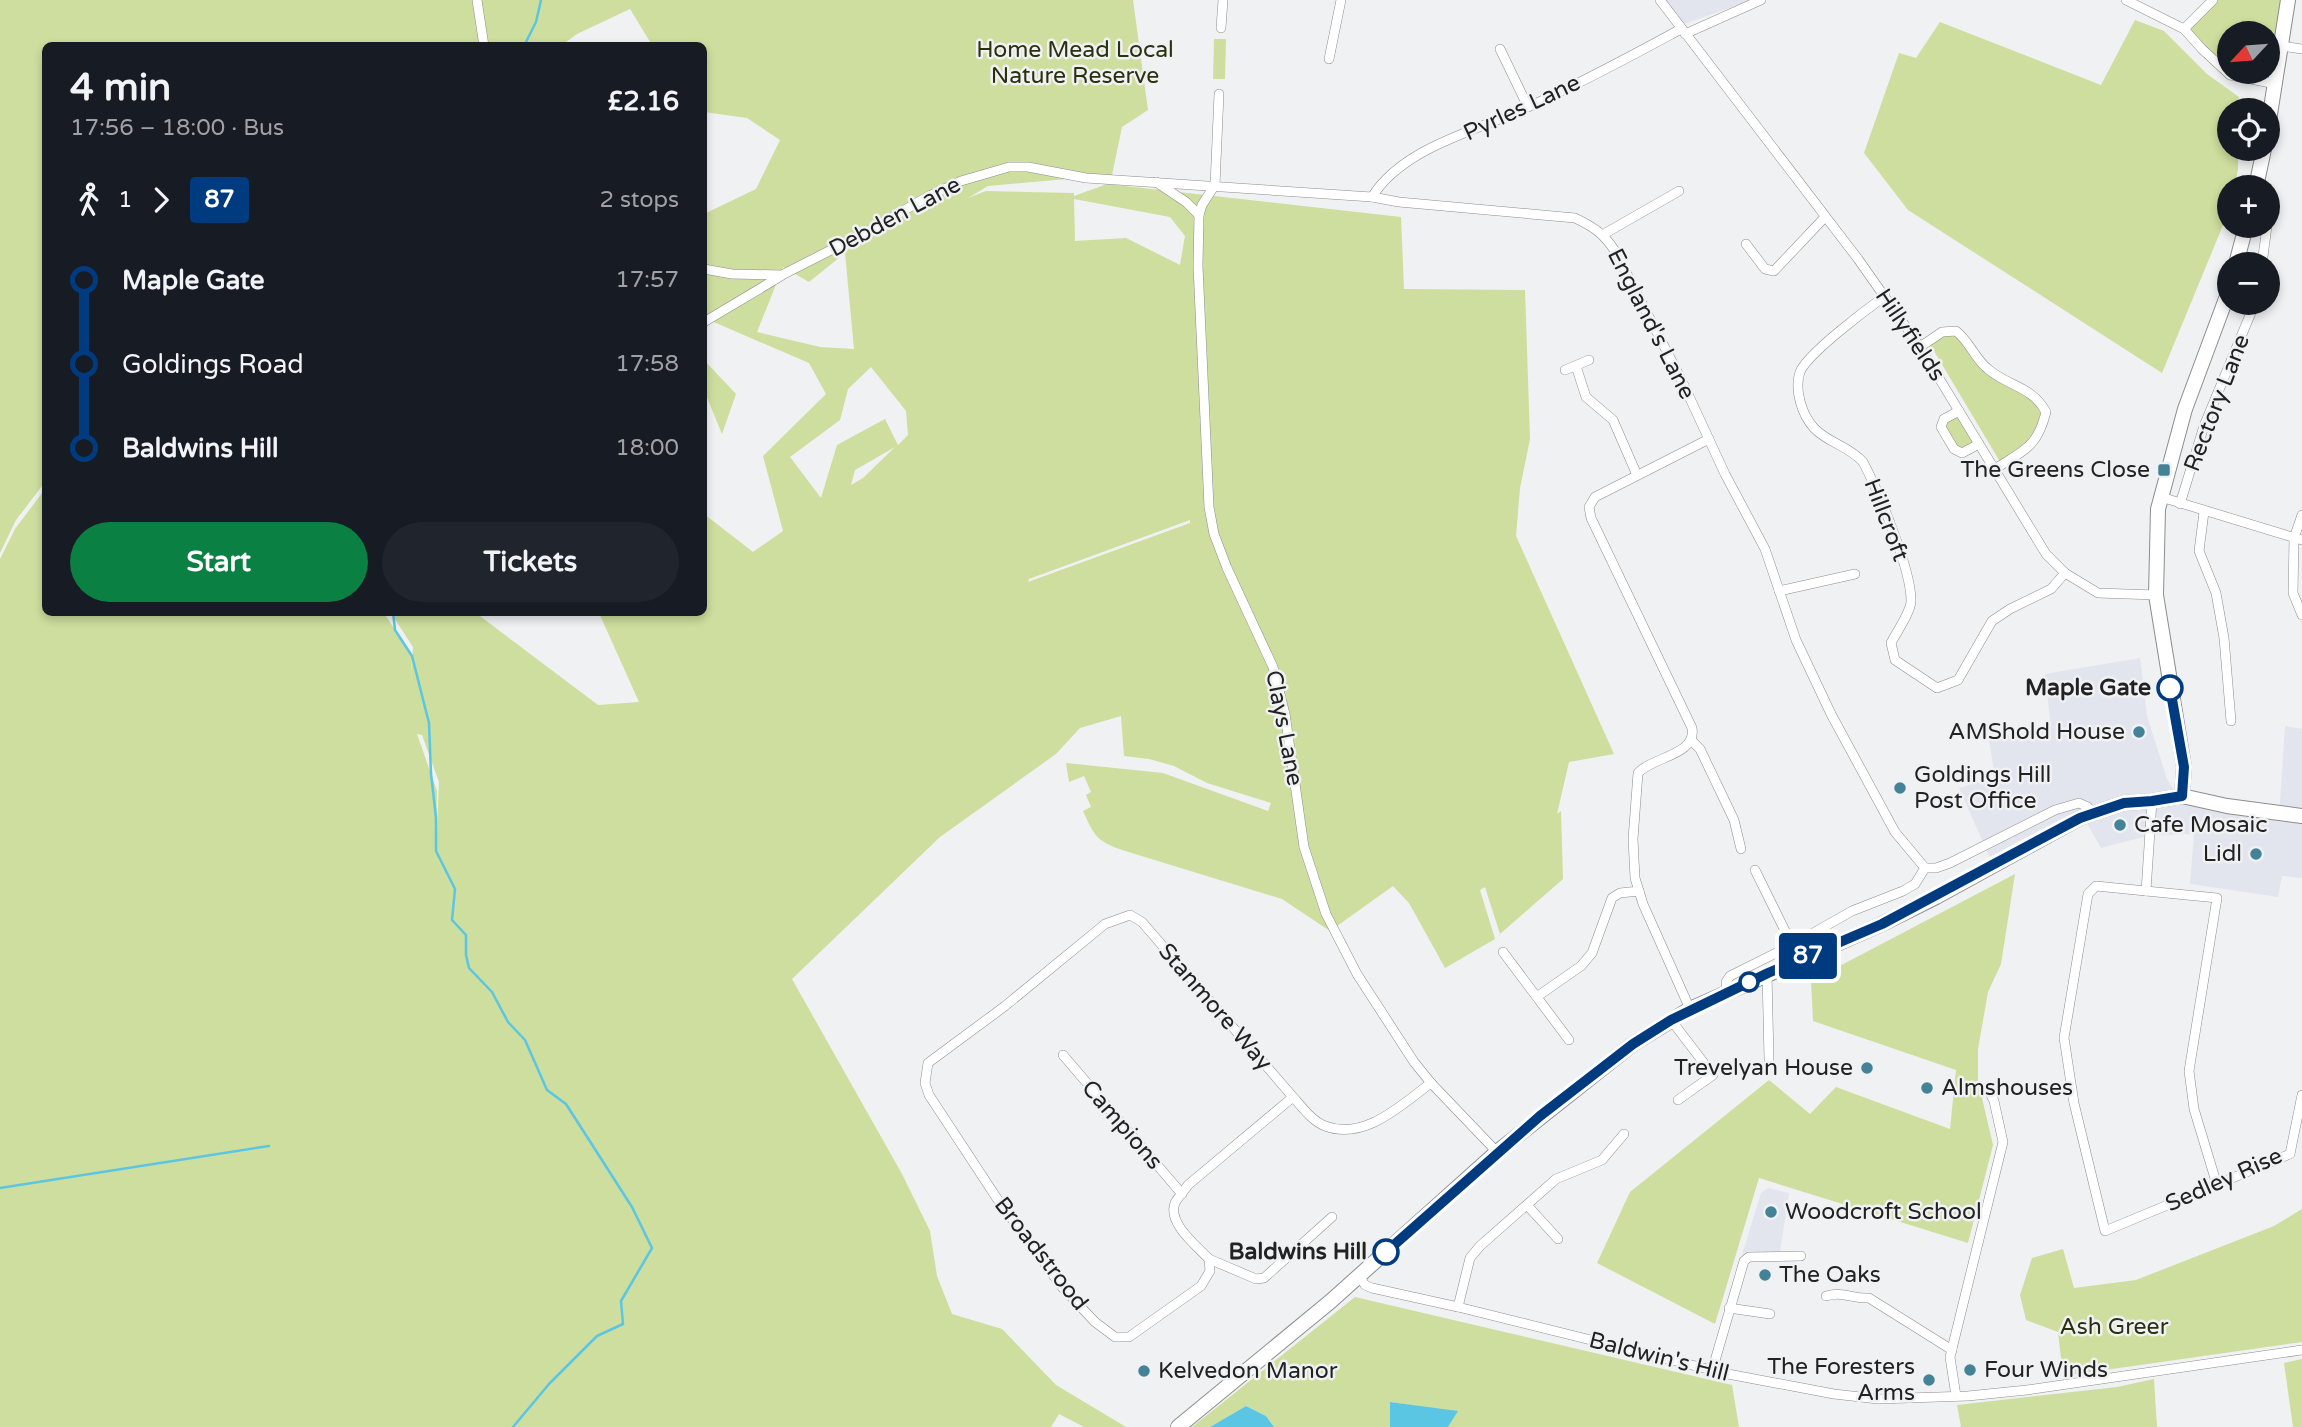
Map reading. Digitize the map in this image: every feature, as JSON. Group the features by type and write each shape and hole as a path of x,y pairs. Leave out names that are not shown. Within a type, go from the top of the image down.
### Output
{"main road":[{"path":"2280,59 2288,0"},
{"path":"2273,98 2276,84"},
{"name":"Rectory Lane","path":"2182,796 2184,767 2156,596 2158,509 2185,409 2220,315"},
{"path":"1178,1427 1359,1276 1497,1152 1633,1044 1690,1009 1882,924 2091,814 2124,803 2182,796 2239,808 2302,816"}],"street":[{"path":"477,0 483,42"},
{"path":"1221,28 1223,0"},
{"path":"1329,59 1340,0"},
{"name":"Hillyfields","path":"1660,0 1885,296 1920,347 2046,554 2065,573 2098,593 2156,596"},
{"name":"Pyrles Lane","path":"1372,197 1389,174 1422,152 1528,107 1683,31 1761,0"},
{"path":"2126,0 2184,29 2217,63"},
{"path":"2184,29 2213,0"},
{"path":"2282,46 2302,49"},
{"path":"1500,50 1528,107"},
{"path":"1215,185 1219,94"},
{"name":"Debden Lane","path":"707,270 732,274 782,275 927,197 961,181 1009,167 1028,167 1086,178 1215,185"},
{"path":"1156,182 1186,202 1199,215"},
{"name":"England's Lane","path":"1215,185 1372,197 1399,202 1575,218 1604,234 1681,379 1729,482 1766,549 1802,655 1873,794 1895,832 1925,868"},
{"name":"Clays Lane","path":"1215,185 1199,215 1198,266 1209,507 1214,534 1227,568 1273,667 1285,714 1304,847 1326,914 1357,974 1414,1062 1497,1152"},
{"path":"1604,234 1679,191"},
{"path":"1746,244 1765,269 1774,271 1825,217"},
{"path":"707,320 782,275"},
{"name":"Hillcroft","path":"1885,296 1846,325 1803,368 1799,395 1805,416 1814,428 1832,442 1854,453 1868,470 1897,544 1912,602 1891,643 1895,660 1937,688 1958,680 1992,621 2010,609 2052,589 2065,573"},
{"name":"Rectory Lane","path":"2180,504 2204,426 2250,315"},
{"path":"1920,347 1942,332 1956,331 1967,339 1986,368 2039,399 2046,412 2041,433 2027,448 1995,469"},
{"path":"1565,370 1589,360"},
{"path":"1576,366 1586,397 1613,419 1637,475"},
{"path":"1959,411 1944,419 1941,427 1954,449 1962,453 1979,444"},
{"path":"1690,1009 1639,891 1633,839 1638,773 1648,765 1682,749 1692,740 1693,734 1689,719 1589,512 1591,501 1595,497 1709,439"},
{"path":"2161,497 2298,539"},
{"path":"2204,512 2199,551 2216,593 2224,638 2231,721"},
{"path":"2302,515 2293,593 2302,615"},
{"path":"1779,591 1855,574"},
{"path":"1692,740 1700,749 1734,820 1741,849"},
{"path":"2152,801 2146,891 2217,898 2189,1071 2194,1109 2217,1185"},
{"path":"1727,992 1726,982 1730,976 1852,911 1903,891 1915,884 1925,868 1936,868 1950,863 2055,810 2079,803 2088,807 2091,814"},
{"path":"1755,870 1792,945"},
{"name":"Sedley Rise","path":"2146,891 2096,886 2088,894 2064,1038 2074,1103 2105,1231 2290,1154 2302,1095"},
{"path":"1538,996 1581,966 1592,953 1612,898 1620,893 1639,891"},
{"name":"Stanmore Way","path":"1005,1006 1105,924 1130,915 1142,922 1293,1097 1314,1119 1325,1126 1355,1129 1367,1126 1431,1083"},
{"path":"1503,952 1569,1040"},
{"path":"1768,973 1769,1060"},
{"name":"Broadstrood","path":"1005,1006 928,1063 925,1083 929,1096 996,1197 1062,1287 1095,1322 1115,1337 1129,1337 1201,1286 1210,1271 1209,1259"},
{"path":"1671,1020 1713,1075 1678,1100"},
{"name":"Campions","path":"1063,1055 1182,1194"},
{"path":"1956,1396 1950,1357 2003,1142 1994,1101 1987,1089"},
{"path":"1293,1097 1188,1185 1176,1202 1173,1213 1180,1227 1209,1259 1256,1279 1264,1278 1332,1217"},
{"path":"1458,1307 1471,1258 1480,1246 1556,1179 1602,1160 1624,1134"},
{"path":"1527,1205 1558,1239"},
{"path":"1712,1371 1728,1308 1744,1261 1749,1257 1801,1256"},
{"name":"Baldwin's Hill","path":"1359,1276 1365,1285 1372,1288 1712,1371 1834,1394 1878,1399 1956,1396 2065,1385 2302,1350"},
{"path":"1826,1296 1839,1292 1860,1299 1869,1298 1952,1350"},
{"path":"1728,1308 1770,1314"}],"shaded area":[{"path":"1663,0 1752,0 1684,24"},
{"path":"2140,658 2147,716 2167,779 2183,804 2279,817 2285,726 2302,729 2302,878 2282,876 2278,897 2190,884 2194,834 2151,835 2101,848 2085,820 1991,860 1959,788 1995,777 1989,740 2051,728 2045,674"},
{"name":"Woodcroft School","path":"1768,1188 1789,1193 1779,1258 1742,1255 1761,1193"}],"green space":[{"name":"Home Mead Local Nature Reserve","path":"0,0 1133,0 1148,110 1122,127 1112,175 988,186 968,198 986,191 1074,193 1074,196 1107,184 1401,217 1404,289 1525,290 1530,439 1520,488 1516,536 1614,754 1569,762 1557,814 1561,811 1563,879 1500,934 1485,887 1480,890 1495,939 1445,968 1409,903 1393,886 1330,931 1282,899 1122,850 1101,840 1093,832 1083,811 1091,807 1086,795 1091,792 1084,776 1069,782 1066,763 1163,773 1268,811 1271,803 1207,783 1174,766 1124,756 1121,716 1080,728 1056,754 940,837 792,979 902,1174 930,1231 937,1276 952,1314 1002,1329 1056,1385 1126,1427 1084,1427 1059,1414 1051,1427 0,1427 0,559 15,529 42,493 42,616 386,616 412,656 411,683 413,647 393,616 480,616 598,705 639,702 600,616 707,616 707,516 753,552 783,531 763,456 826,394 809,363 709,320 707,322 707,213 756,189 780,140 747,118 707,112 707,42 650,42 630,9 577,34 566,42 42,42 42,486 16,520 0,553","holes":["1074,199 1170,217 1185,236 1180,265 1126,238 1075,241","845,253 854,349 820,347 757,332 783,267 809,282","871,367 906,411 908,435 898,445 885,419 837,445 821,498 790,457 840,420 848,389","895,447 863,478 851,485 855,470","1190,520 1190,523 1028,582 1029,579","417,734 422,735 439,782 436,853 437,791"]},
{"path":"2213,0 2285,0 2280,33 2280,21 2217,21 2217,58 2187,25"},
{"path":"2135,20 2164,31 2217,84 2239,97 2217,98 2217,161 2238,161 2238,170 2237,175 2217,175 2218,238 2162,373 1908,210 1864,153 1899,53 1916,58 1940,22 2101,85"},
{"path":"1214,39 1226,39 1225,79 1213,79"},
{"path":"1956,331 1986,368 2018,385 2046,412 2041,433 2002,465 1928,341"},
{"path":"707,363 736,394 722,434 707,397"},
{"path":"1959,411 1979,444 1962,453 1941,427"},
{"path":"2015,874 2001,964 1988,992 1978,1049 1978,1081 1993,1145 1968,1243 1759,1178 1715,1324 1597,1263 1630,1192 1769,1080 1810,1114 1836,1087 1950,1129 1956,1070 1813,1021 1811,981"},
{"name":"Ash Greer","path":"2302,1209 2302,1342 2063,1376 2058,1332 2026,1320 2020,1295 2032,1258 2063,1249 2074,1288 2136,1280 2274,1226"},
{"path":"1355,1297 1732,1385 1739,1427 1448,1427 1457,1412 1390,1402 1390,1427 1274,1427 1266,1416 1246,1406 1210,1427 1192,1427"},
{"path":"2302,1359 2302,1427 2293,1427 2284,1363"},
{"path":"2154,1379 2157,1427 1961,1427 1957,1405 2117,1387"}],"water":[{"path":"1390,1402 1458,1411 1448,1427 1390,1427"},
{"path":"1246,1406 1266,1416 1274,1427 1210,1427"}],"waterway":[{"path":"526,42 536,22 541,0"},
{"path":"393,616 395,630 412,656 429,723 436,851 455,889 452,920 466,935 469,968 492,992 508,1022 525,1040 547,1090 566,1104 632,1207 652,1248 621,1301 623,1324 597,1336 549,1384 513,1427"},
{"path":"0,1188 269,1146"}],"bus line":[{"name":"87","path":"1386,1252 1540,1116 1633,1044 1690,1009 1882,924 1952,889 2080,818 2109,806 2182,796 2184,767 2170,688"}],"place":[{"name":"The Greens Close","path":"2164,470"},
{"name":"Maple Gate","path":"2170,688"},
{"name":"AMShold House","path":"2139,732"},
{"name":"Goldings Hill Post Office","path":"1900,788"},
{"name":"Cafe Mosaic","path":"2120,825"},
{"name":"Lidl","path":"2256,854"},
{"name":"Trevelyan House","path":"1867,1068"},
{"name":"Almshouses","path":"1927,1088"},
{"name":"Woodcroft School","path":"1771,1212"},
{"name":"Baldwins Hill","path":"1386,1252"},
{"name":"The Oaks","path":"1765,1275"},
{"name":"Four Winds","path":"1970,1370"},
{"name":"Kelvedon Manor","path":"1144,1371"},
{"name":"The Foresters Arms","path":"1929,1380"}]}
